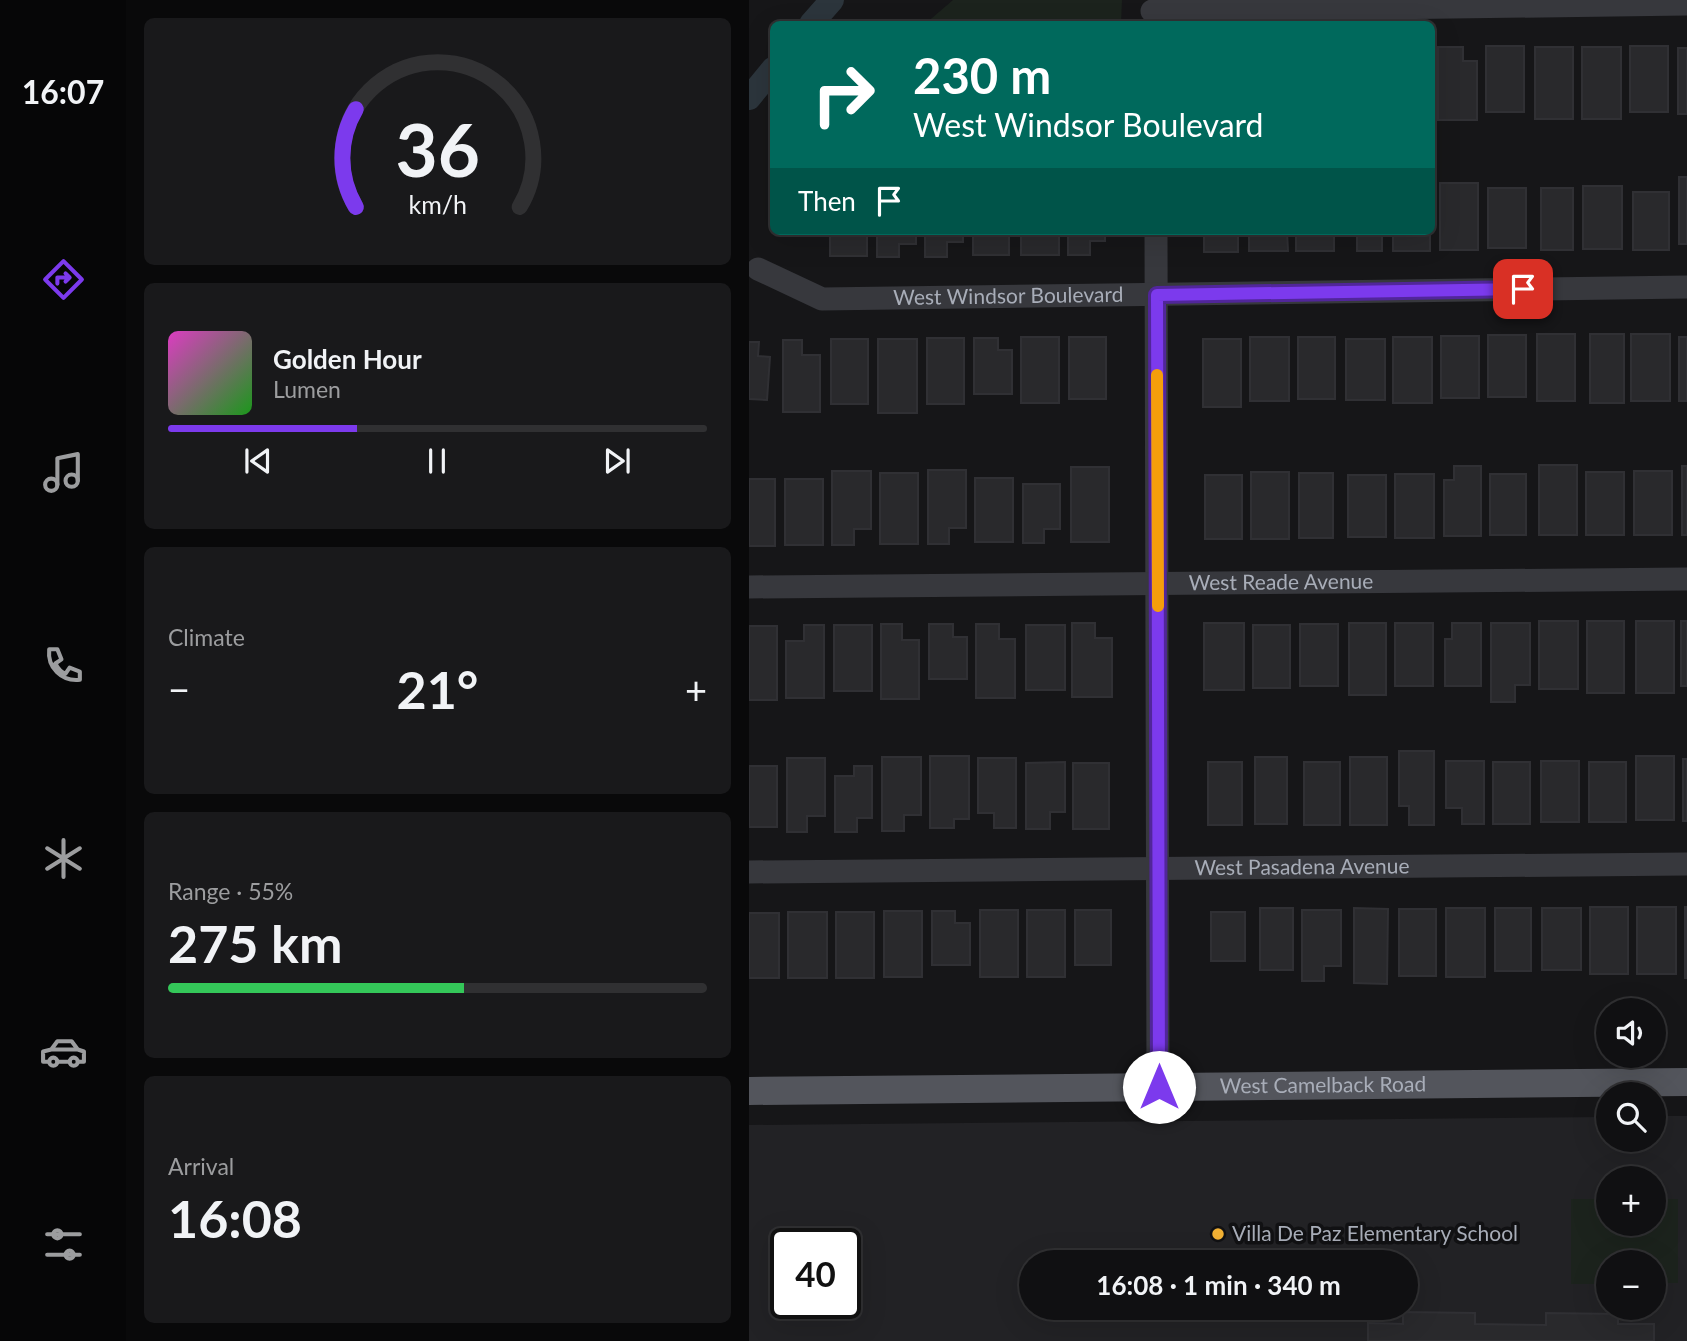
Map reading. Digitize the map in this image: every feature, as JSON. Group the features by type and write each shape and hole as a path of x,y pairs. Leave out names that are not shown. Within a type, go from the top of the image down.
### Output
{"main road":[{"name":"West Camelback Road","path":"749,1091 1687,1082"}],"street":[{"path":"1152,12 1687,4"},
{"path":"1156,235 1159,1087"},
{"name":"West Windsor Boulevard","path":"758,269 822,299 1687,287"},
{"name":"West Reade Avenue","path":"749,587 1687,579"},
{"name":"West Pasadena Avenue","path":"749,872 1687,864"}],"shaded area":[{"path":"953,0 1122,0 1121,21 928,21"},
{"name":"Villa De Paz Elementary School","path":"1666,1116 1687,1116 1687,1341 749,1341 749,1125 1596,1117 1596,1152 1666,1152"},
{"path":"1571,1199 1596,1199 1596,1236 1666,1236 1666,1199 1678,1199 1678,1283 1666,1283 1666,1250 1596,1250 1596,1284 1571,1284"}],"building":[{"path":"1486,46 1524,46 1524,112 1486,112"},
{"path":"1630,46 1668,46 1668,112 1630,112"},
{"path":"1438,47 1463,47 1463,61 1477,61 1477,120 1438,120"},
{"path":"1535,47 1573,47 1573,119 1535,119"},
{"path":"1582,47 1621,47 1621,119 1582,119"},
{"path":"1678,48 1687,48 1687,114 1678,114"},
{"path":"1679,177 1687,177 1687,244 1679,244"},
{"path":"1440,183 1478,183 1478,250 1440,250"},
{"path":"1583,186 1622,186 1622,249 1583,249"},
{"path":"1488,188 1526,188 1526,248 1488,248"},
{"path":"1541,188 1573,188 1573,250 1541,250"},
{"path":"1633,192 1669,192 1669,250 1633,250"},
{"path":"830,235 867,235 867,256 830,256"},
{"path":"877,235 916,235 916,244 899,244 899,257 877,257"},
{"path":"925,235 963,235 963,242 947,242 947,257 925,257"},
{"path":"973,235 1009,235 1009,255 973,255"},
{"path":"1021,235 1059,235 1059,255 1021,255"},
{"path":"1068,235 1105,235 1105,241 1090,241 1090,255 1068,255"},
{"path":"1204,235 1238,235 1238,252 1204,252"},
{"path":"1249,235 1287,235 1288,251 1249,251"},
{"path":"1296,235 1334,235 1334,251 1296,251"},
{"path":"1357,235 1382,235 1382,251 1357,251"},
{"path":"1393,235 1430,235 1430,251 1393,251"},
{"path":"1537,334 1575,334 1575,401 1537,401"},
{"path":"1590,334 1624,334 1624,403 1590,403"},
{"path":"1631,334 1670,334 1670,401 1631,401"},
{"path":"1488,335 1526,335 1526,397 1488,397"},
{"path":"1441,336 1479,336 1479,398 1441,398"},
{"path":"1021,337 1059,337 1059,403 1021,403"},
{"path":"1069,337 1106,337 1106,399 1069,399"},
{"path":"1250,337 1289,337 1289,401 1250,401"},
{"path":"1298,337 1335,337 1335,399 1298,399"},
{"path":"1393,337 1432,337 1432,403 1393,403"},
{"path":"1679,337 1687,337 1687,401 1679,401"},
{"path":"927,338 964,338 964,404 927,404"},
{"path":"974,338 998,338 998,350 1012,350 1012,394 974,394"},
{"path":"831,339 868,339 868,404 831,404"},
{"path":"878,339 917,339 917,413 878,413"},
{"path":"1203,339 1241,339 1241,407 1203,407"},
{"path":"1346,339 1385,339 1385,400 1346,400"},
{"path":"783,340 802,340 802,355 820,355 820,412 783,412"},
{"path":"749,342 759,342 758,356 770,357 767,400 749,399"},
{"path":"1539,465 1577,465 1577,535 1539,535"},
{"path":"1454,466 1481,466 1481,536 1444,536 1444,480 1454,480"},
{"path":"1682,466 1687,466 1687,535 1682,535"},
{"path":"1071,467 1109,467 1109,542 1071,542"},
{"path":"928,470 966,470 966,528 949,528 949,544 928,544"},
{"path":"832,471 871,471 871,529 854,529 854,545 832,545"},
{"path":"1634,471 1672,471 1672,535 1634,535"},
{"path":"1251,472 1289,472 1289,539 1251,539"},
{"path":"1586,472 1624,472 1624,535 1586,535"},
{"path":"880,473 918,473 918,544 880,544"},
{"path":"1299,473 1333,473 1333,538 1299,538"},
{"path":"1395,474 1434,474 1434,538 1395,538"},
{"path":"1490,474 1526,474 1526,535 1490,535"},
{"path":"1205,475 1242,475 1242,539 1205,539"},
{"path":"1348,475 1386,475 1386,537 1348,537"},
{"path":"975,478 1013,478 1013,542 975,542"},
{"path":"749,479 775,479 775,546 749,546"},
{"path":"785,479 823,479 823,545 785,545"},
{"path":"1023,484 1060,484 1060,529 1044,529 1044,543 1023,543"},
{"path":"1539,621 1578,621 1578,689 1539,689"},
{"path":"1587,621 1624,621 1624,693 1587,693"},
{"path":"1636,621 1674,621 1674,693 1636,693"},
{"path":"1681,621 1687,621 1687,686 1681,686"},
{"path":"1072,623 1095,623 1095,638 1112,638 1112,697 1072,697"},
{"path":"1204,623 1244,623 1244,690 1204,690"},
{"path":"1349,623 1386,623 1386,695 1349,695"},
{"path":"1395,623 1433,623 1433,686 1395,686"},
{"path":"1452,623 1481,623 1481,686 1445,686 1445,639 1452,639"},
{"path":"1491,623 1530,623 1530,685 1515,685 1515,702 1491,702"},
{"path":"881,624 902,624 902,640 919,640 919,699 881,699"},
{"path":"929,624 953,624 953,637 967,637 967,679 929,679"},
{"path":"976,624 999,624 999,639 1015,639 1015,698 976,698"},
{"path":"1300,624 1338,624 1338,686 1300,686"},
{"path":"804,625 824,625 824,698 786,698 786,641 804,641"},
{"path":"834,625 872,625 872,691 834,691"},
{"path":"1026,625 1065,625 1065,690 1026,690"},
{"path":"1253,625 1290,625 1290,688 1253,688"},
{"path":"749,626 777,626 777,700 749,700"},
{"path":"1399,751 1434,751 1434,825 1409,825 1409,806 1399,806"},
{"path":"930,756 969,756 969,819 954,819 954,828 930,828"},
{"path":"1636,756 1674,756 1674,820 1636,820"},
{"path":"882,757 921,757 921,815 904,815 904,831 882,831"},
{"path":"1255,757 1287,757 1287,824 1255,824"},
{"path":"1350,757 1387,757 1387,825 1350,825"},
{"path":"787,758 825,758 825,816 807,816 807,832 787,832"},
{"path":"978,758 1016,758 1016,828 994,828 994,813 978,813"},
{"path":"1683,759 1687,759 1687,821 1683,821"},
{"path":"1446,761 1484,761 1484,824 1462,824 1462,808 1446,808"},
{"path":"1541,761 1579,761 1579,822 1541,822"},
{"path":"1065,762 1065,812 1050,812 1050,829 1026,829 1026,763"},
{"path":"1208,762 1242,762 1242,825 1208,825"},
{"path":"1304,762 1340,762 1340,825 1304,825"},
{"path":"1493,762 1530,762 1530,824 1493,824"},
{"path":"1589,762 1626,762 1626,822 1589,822"},
{"path":"1073,763 1109,763 1109,829 1073,829"},
{"path":"749,766 777,766 777,827 749,827"},
{"path":"854,766 872,766 872,818 857,818 857,832 835,832 835,776 854,776"},
{"path":"1590,907 1628,907 1628,974 1590,974"},
{"path":"1637,907 1676,907 1676,974 1637,974"},
{"path":"1687,907 1687,978 1685,978"},
{"path":"1260,908 1293,908 1293,970 1260,970"},
{"path":"1354,908 1388,909 1387,984 1354,983"},
{"path":"1446,908 1485,908 1485,977 1446,977"},
{"path":"1495,908 1531,908 1531,971 1495,971"},
{"path":"1542,908 1581,908 1581,970 1542,970"},
{"path":"1399,909 1436,909 1436,976 1399,976"},
{"path":"980,910 1018,910 1018,977 980,977"},
{"path":"1027,910 1065,910 1065,977 1027,977"},
{"path":"1075,910 1111,910 1111,965 1075,965"},
{"path":"1302,910 1341,910 1341,966 1324,966 1324,981 1302,981"},
{"path":"884,911 922,911 922,977 884,977"},
{"path":"932,911 955,911 955,923 970,923 970,965 932,965"},
{"path":"788,912 827,912 827,978 788,978"},
{"path":"836,912 874,912 874,978 836,978"},
{"path":"1211,912 1245,912 1245,961 1211,961"},
{"path":"749,913 779,913 779,978 749,978"},
{"path":"1418,1312 1475,1313 1475,1324 1546,1325 1546,1313 1596,1314 1596,1320 1618,1320 1618,1324 1654,1324 1654,1341 1368,1341 1368,1323 1403,1324 1403,1320 1418,1320"}],"waterway":[{"path":"814,21 832,0"},
{"path":"749,98 770,73"}],"slow traffic":[{"path":"1157,375 1158,606"}],"place":[{"name":"Villa De Paz Elementary School","path":"1218,1234"}],"route":[{"path":"1159,1087 1157,295 1523,289"}]}
